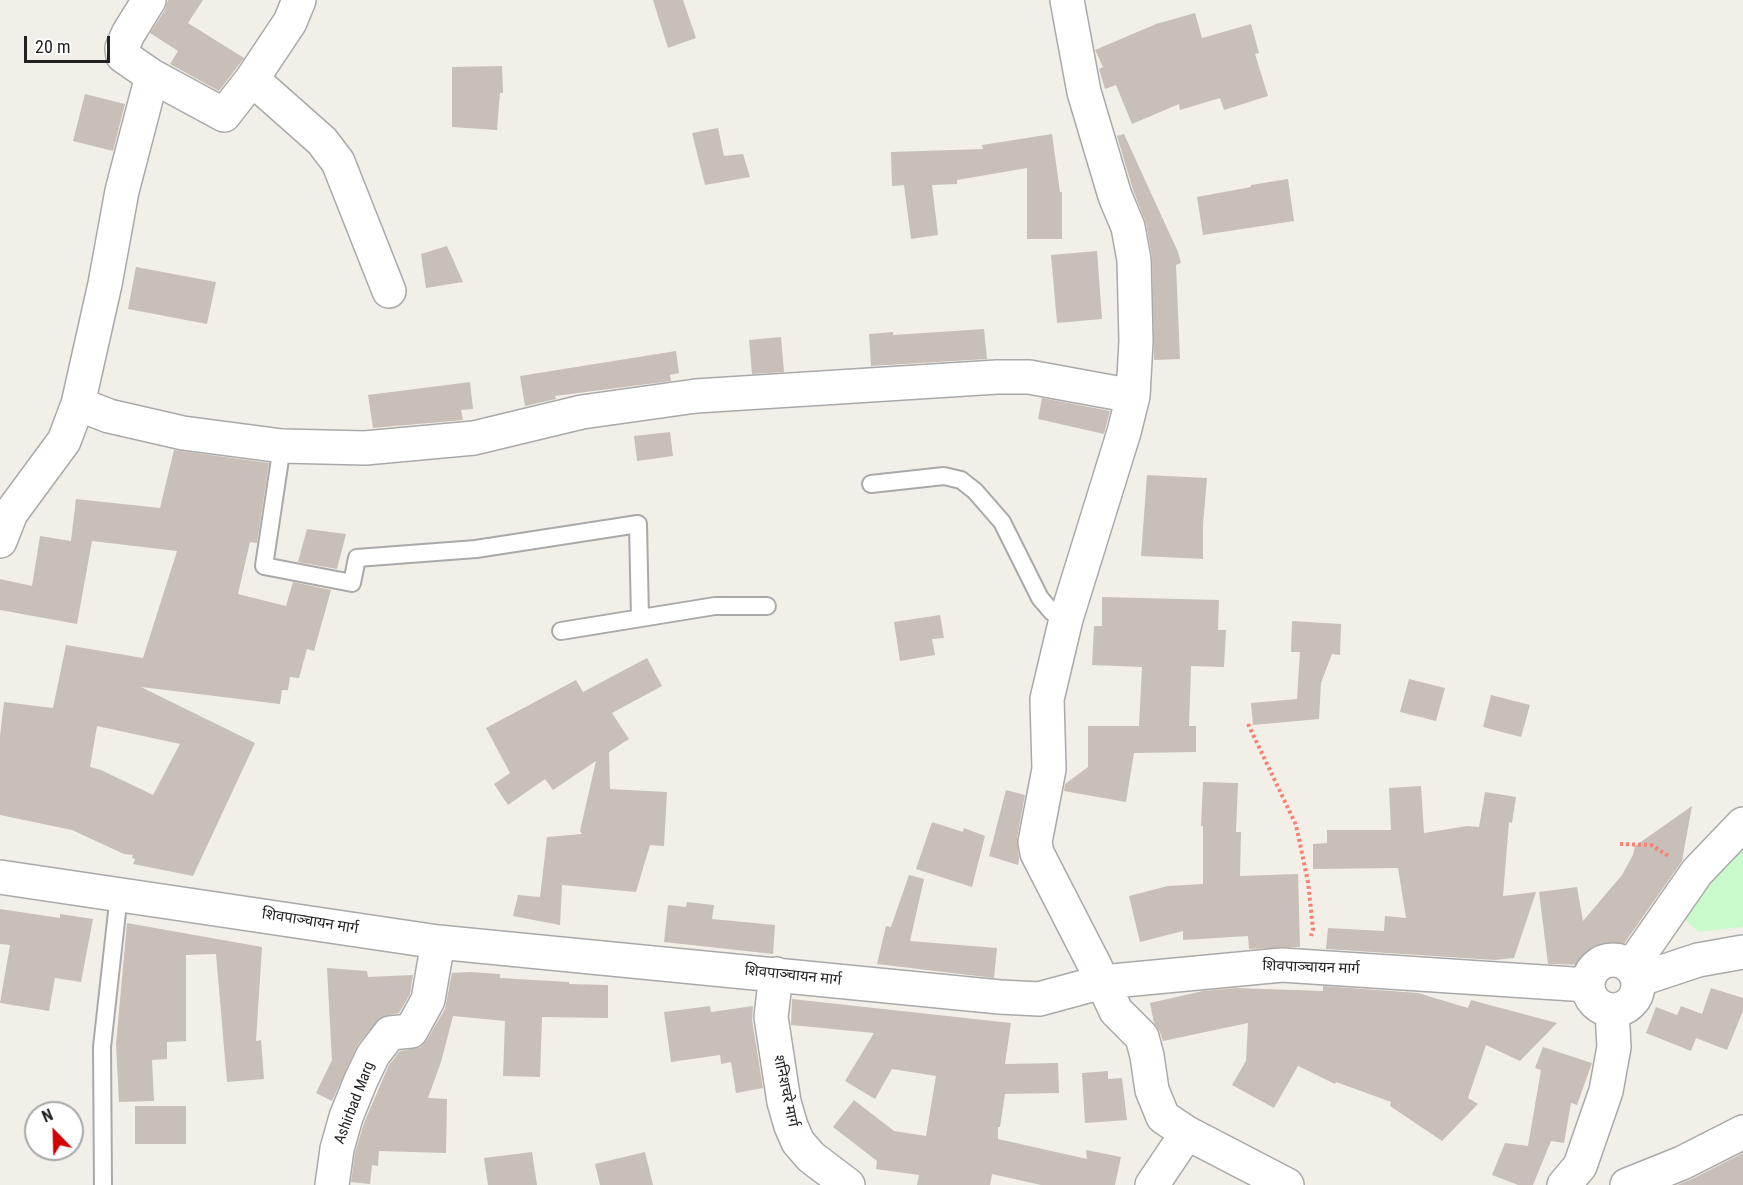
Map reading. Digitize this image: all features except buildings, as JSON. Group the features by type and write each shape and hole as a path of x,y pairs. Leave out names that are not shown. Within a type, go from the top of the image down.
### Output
{"street":[{"path":"149,0 128,34 122,48 123,56 153,76 224,115 252,79 290,22 298,0"},
{"path":"1067,0 1084,92 1116,196 1128,226 1134,260 1136,341 1133,396 1112,476 1066,619 1047,699 1048,769 1035,842 1037,853 1116,1011 1142,1037 1152,1090 1163,1117 1186,1133 1286,1185"},
{"path":"0,541 11,513 64,441 78,404 105,284 122,191 153,76"},
{"path":"252,79 322,141 338,162 389,291"},
{"path":"78,404 109,416 183,433 282,446 365,448 419,445 474,438 582,412 696,396 997,377 1029,377 1133,396"},
{"path":"1635,973 1624,962 1607,960 1593,969 1587,985 1592,999 1598,1005 1612,1011 1619,1010 1632,1002 1637,995 1635,973 1697,872 1743,824"},
{"name":"शिवपाञ्चायन मार्ग","path":"0,877 438,942 1000,998 1039,999 1102,982 1282,964 1587,985"},
{"name":"Ashirbad Marg","path":"332,1185 337,1149 346,1117 361,1080 373,1055 390,1033 411,1031 428,1000 438,942"},
{"path":"1635,973 1743,952"},
{"name":"शनिशचरे मार्ग","path":"776,974 771,1017 784,1102 791,1126 798,1142 811,1156 848,1185"},
{"path":"1606,1185 1572,1175 1606,1091 1614,1047 1612,1011"},
{"path":"1627,1185 1682,1163 1743,1132"},
{"path":"1152,1185 1186,1133"}],"lane":[{"path":"282,446 264,566 352,583 357,558 476,549 638,524 640,618"},
{"path":"871,484 944,476 961,480 975,491 1002,522 1040,598 1052,612 1066,619"},
{"path":"561,631 715,606 767,606"},
{"path":"103,1185 102,1047 119,894"}],"path":[{"path":"1248,724 1296,825 1302,848 1313,929 1302,966"},
{"path":"1620,844 1651,845 1697,872"}],"green space":[{"path":"1743,841 1743,927 1699,932 1678,914"}]}
